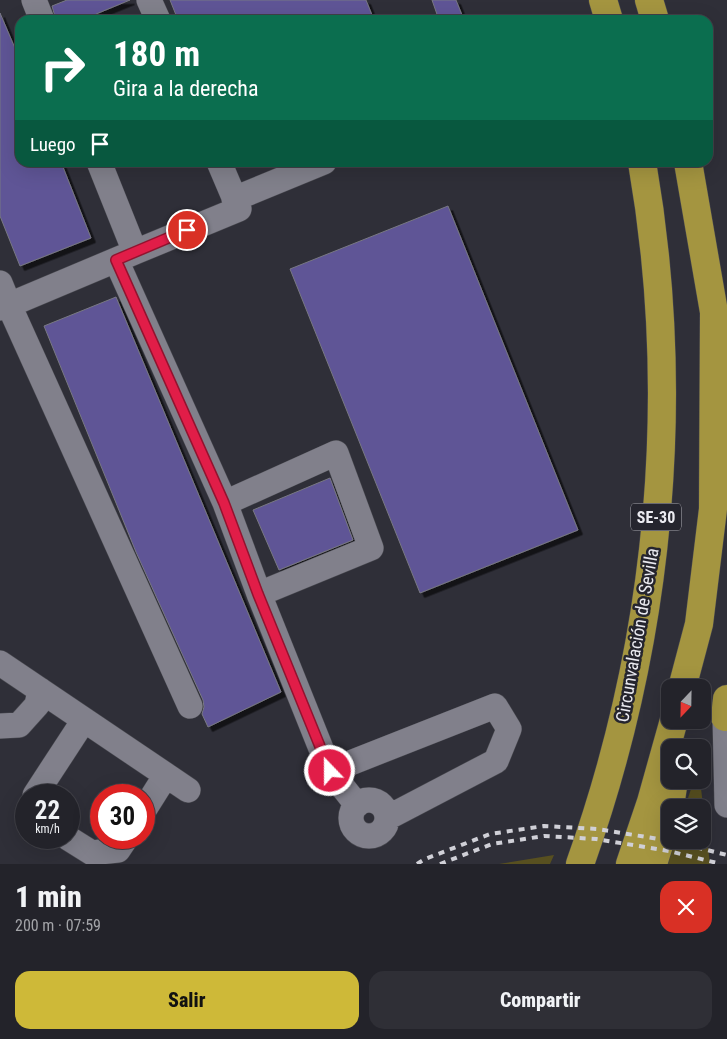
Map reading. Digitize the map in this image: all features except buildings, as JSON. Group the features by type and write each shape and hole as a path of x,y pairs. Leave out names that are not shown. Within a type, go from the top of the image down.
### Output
{"highway":[{"path":"603,0 608,15"},
{"path":"649,0 654,15"},
{"name":"Circunvalación de Sevilla","path":"580,864 606,784 626,711 647,598 658,503 662,412 661,338 655,252 643,167"},
{"path":"689,167 714,312 727,428"},
{"path":"690,679 713,509 714,312"},
{"path":"684,679 699,624"},
{"path":"630,864 651,802 671,729"},
{"path":"652,864 669,813 673,789"}],"street":[{"path":"34,0 40,15"},
{"path":"149,0 156,15"},
{"path":"100,167 126,256 258,594 330,771 358,805 368,801 379,804 386,812 387,818 496,761 508,729 495,706 330,771"},
{"path":"190,706 3,299 126,256 238,209 220,167"},
{"path":"234,199 312,167"},
{"path":"224,503 336,453 371,548 258,594"},
{"path":"0,663 188,790"},
{"path":"0,726 18,725 37,705 40,690"},
{"path":"726,708 727,805"},
{"path":"42,784 84,720"},
{"path":"155,792 166,775"},
{"path":"80,846 92,853 119,849"}],"shaded area":[{"path":"691,789 701,789 702,799 688,799"},
{"path":"671,849 708,849 710,864 666,864"},
{"path":"554,855 550,864 499,864"}],"railway":[{"path":"417,864 425,859 490,834 544,826 597,829 671,841 727,855"},
{"path":"440,864 492,844 544,836 596,839 669,851 721,864"}],"route":[{"path":"187,230 116,260 224,503 258,594 330,771"}]}
